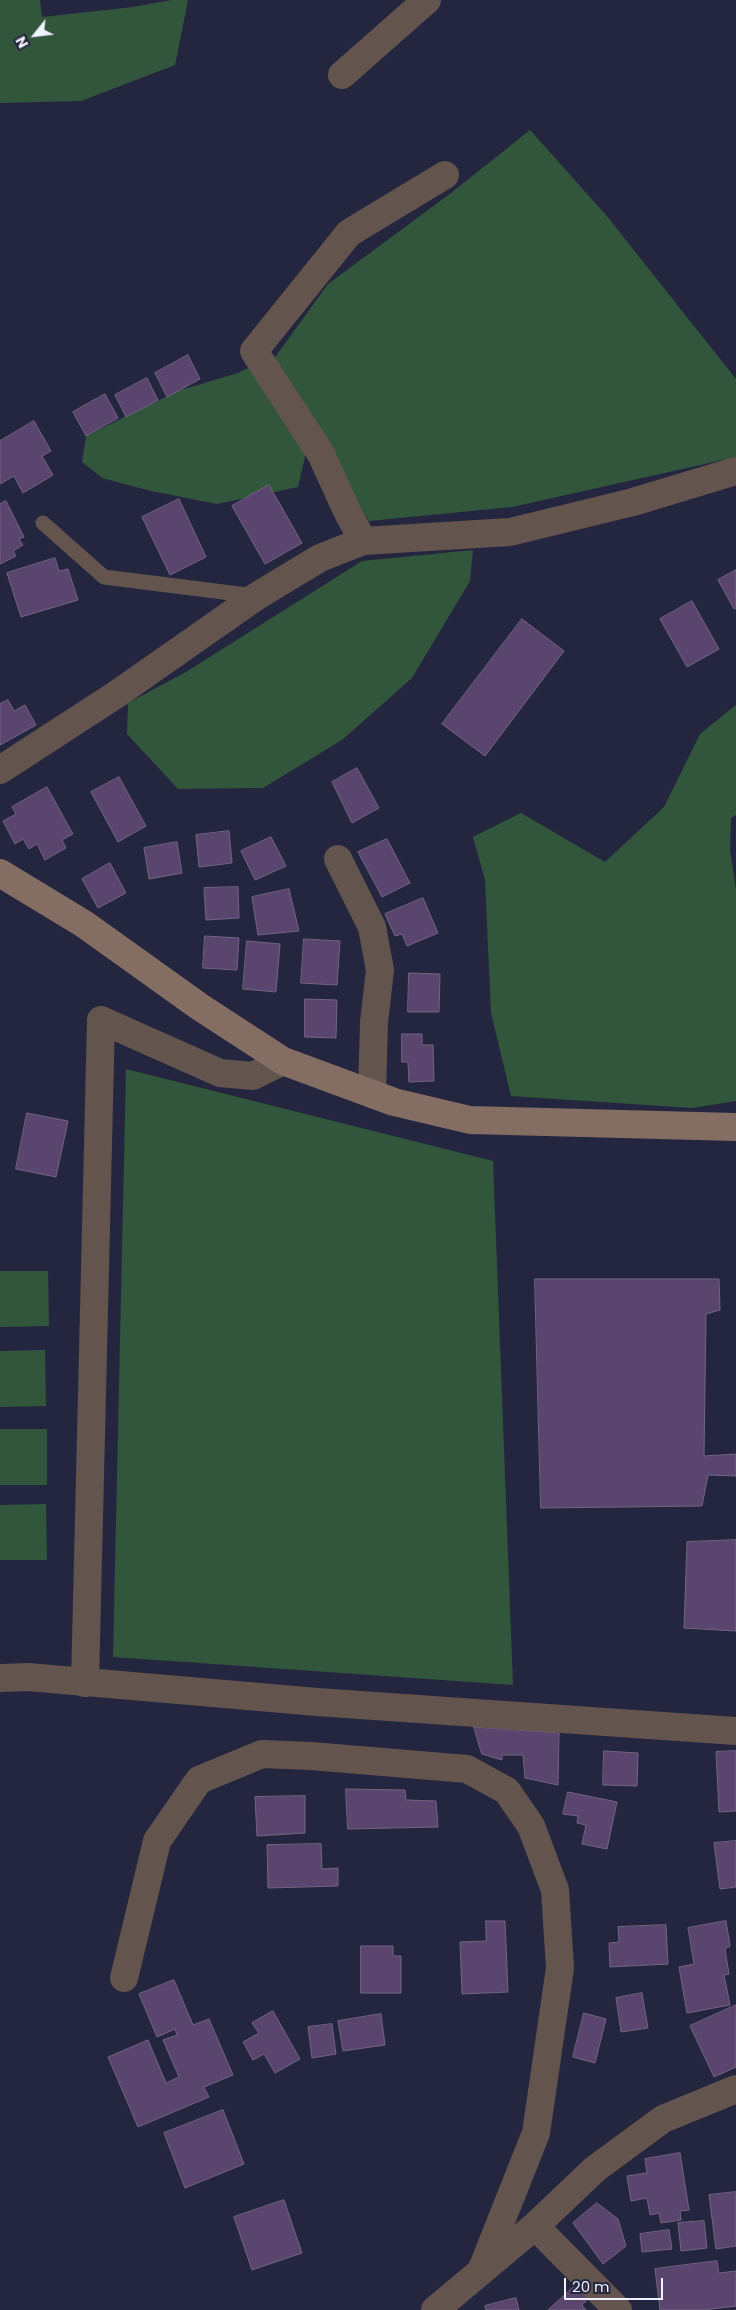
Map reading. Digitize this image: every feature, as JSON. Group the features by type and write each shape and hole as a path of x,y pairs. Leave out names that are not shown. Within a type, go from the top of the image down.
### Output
{"street":[{"path":"342,75 426,0"},
{"path":"363,541 321,454 254,351 349,233 445,175"},
{"path":"0,770 117,694 257,596 320,558 363,541 510,532 633,502 736,471"},
{"path":"338,859 372,927 380,970 374,1022 372,1094"},
{"path":"0,873 84,924 200,1008 284,1061 394,1102 470,1120 736,1127"},
{"path":"85,1683 100,1020 220,1073 253,1076 284,1061"},
{"path":"0,1678 28,1678 736,1731"},
{"path":"124,1978 157,1841 198,1780 262,1754 311,1756 467,1769 507,1791 531,1826 555,1890 560,1968 536,2133 482,2269"},
{"path":"435,2310 535,2226 595,2169 663,2119 736,2089"},
{"path":"535,2226 618,2310"}],"lane":[{"path":"43,523 104,577 257,596"}],"green space":[{"path":"0,0 40,0 42,17 133,7 172,0 188,0 175,65 81,101 0,103"},
{"path":"530,130 606,215 736,379 736,457 512,507 369,521 273,360 328,284 451,193"},
{"path":"256,364 306,452 298,487 217,504 151,491 102,478 82,462 86,436 178,391 238,373"},
{"path":"473,550 470,581 412,678 342,740 263,788 178,789 127,734 128,703 186,672 362,561"},
{"path":"736,705 736,815 731,818 730,850 736,889 736,1101 692,1108 511,1096 491,1013 485,880 473,837 521,813 605,862 664,807 700,734"},
{"path":"126,1069 493,1161 513,1685 113,1657"},
{"path":"0,1271 48,1271 49,1326 0,1327"},
{"path":"45,1350 46,1406 0,1407 0,1351"},
{"path":"0,1429 47,1429 47,1485 0,1485"},
{"path":"46,1504 47,1560 0,1560 0,1505"}],"building":[{"path":"188,355 200,379 167,397 155,373"},
{"path":"147,378 158,400 126,417 115,395"},
{"path":"105,394 118,418 86,436 73,412"},
{"path":"34,421 51,451 42,456 53,475 23,493 14,476 0,484 0,441"},
{"path":"269,485 302,543 265,564 232,506"},
{"path":"179,499 206,557 170,575 142,517"},
{"path":"6,501 24,537 19,539 23,545 13,551 16,556 0,564 0,504"},
{"path":"55,558 59,571 68,569 78,600 21,617 7,573"},
{"path":"736,570 736,608 734,609 718,580"},
{"path":"692,601 719,649 687,667 660,619"},
{"path":"522,619 564,651 485,756 442,724"},
{"path":"8,700 14,711 25,705 36,725 0,745 0,704"},
{"path":"357,768 379,808 352,823 332,782"},
{"path":"119,777 146,826 118,842 91,792"},
{"path":"47,787 73,834 62,840 66,848 45,860 37,844 29,849 23,839 15,844 3,821 16,814 12,807"},
{"path":"229,831 232,863 199,867 196,835"},
{"path":"271,837 286,866 255,880 241,851"},
{"path":"387,839 410,883 382,897 358,852"},
{"path":"177,842 182,873 149,879 144,848"},
{"path":"110,863 126,893 98,908 82,879"},
{"path":"238,887 239,918 206,920 204,888"},
{"path":"289,889 299,931 258,935 252,897"},
{"path":"423,898 438,933 407,946 402,934 395,936 385,914"},
{"path":"205,936 239,938 237,970 203,968"},
{"path":"304,939 340,941 337,985 301,983"},
{"path":"247,941 280,944 276,992 243,989"},
{"path":"409,973 440,974 439,1012 408,1012"},
{"path":"305,999 337,1000 336,1038 305,1037"},
{"path":"402,1034 422,1034 422,1045 433,1045 434,1081 409,1082 408,1062 402,1062"},
{"path":"27,1113 68,1121 56,1177 16,1169"},
{"path":"535,1279 719,1279 720,1310 706,1314 704,1456 736,1454 736,1476 708,1475 702,1506 541,1508"},
{"path":"736,1540 736,1631 684,1628 687,1542"},
{"path":"474,1727 559,1733 558,1785 525,1778 523,1755 502,1755 502,1760 482,1754"},
{"path":"604,1751 638,1753 637,1786 603,1785"},
{"path":"736,1751 736,1811 719,1812 716,1752"},
{"path":"346,1789 405,1790 406,1800 436,1801 438,1827 348,1829"},
{"path":"568,1792 617,1802 607,1849 582,1844 586,1825 577,1823 578,1816 563,1814"},
{"path":"305,1796 305,1833 257,1836 255,1797"},
{"path":"736,1841 736,1887 720,1889 714,1843"},
{"path":"321,1844 322,1869 338,1868 338,1886 268,1888 267,1845"},
{"path":"486,1921 505,1921 508,1992 462,1994 460,1942 486,1941"},
{"path":"726,1921 730,1946 725,1949 729,1974 724,1975 730,2005 687,2013 679,1967 694,1964 688,1928"},
{"path":"666,1925 668,1964 610,1967 609,1943 619,1942 618,1927"},
{"path":"361,1946 393,1946 393,1956 401,1956 401,1993 361,1993"},
{"path":"174,1980 193,2025 209,2019 233,2075 204,2087 209,2097 138,2127 108,2057 148,2040 166,2083 179,2077 163,2040 177,2035 175,2029 157,2037 139,1994"},
{"path":"642,1993 648,2028 621,2032 616,1998"},
{"path":"736,2005 736,2067 714,2077 690,2026"},
{"path":"273,2011 300,2059 275,2073 264,2054 253,2060 243,2042 259,2033 252,2023"},
{"path":"584,2013 606,2019 595,2063 573,2057"},
{"path":"381,2014 385,2045 343,2051 338,2021"},
{"path":"332,2024 336,2054 312,2058 308,2027"},
{"path":"223,2110 244,2164 185,2188 164,2133"},
{"path":"680,2153 689,2210 680,2211 681,2220 661,2223 659,2213 650,2215 647,2198 631,2201 627,2176 647,2173 645,2159"},
{"path":"736,2192 736,2246 716,2249 709,2195"},
{"path":"284,2200 302,2253 252,2270 234,2217"},
{"path":"597,2203 618,2219 626,2246 603,2264 573,2223"},
{"path":"704,2221 707,2248 681,2251 678,2223"},
{"path":"669,2230 672,2249 642,2252 640,2234"},
{"path":"717,2261 719,2273 736,2271 736,2306 704,2310 660,2310 655,2269"},
{"path":"576,2285 588,2299 582,2305 586,2310 548,2310"},
{"path":"516,2298 519,2310 486,2310 485,2306"}]}
